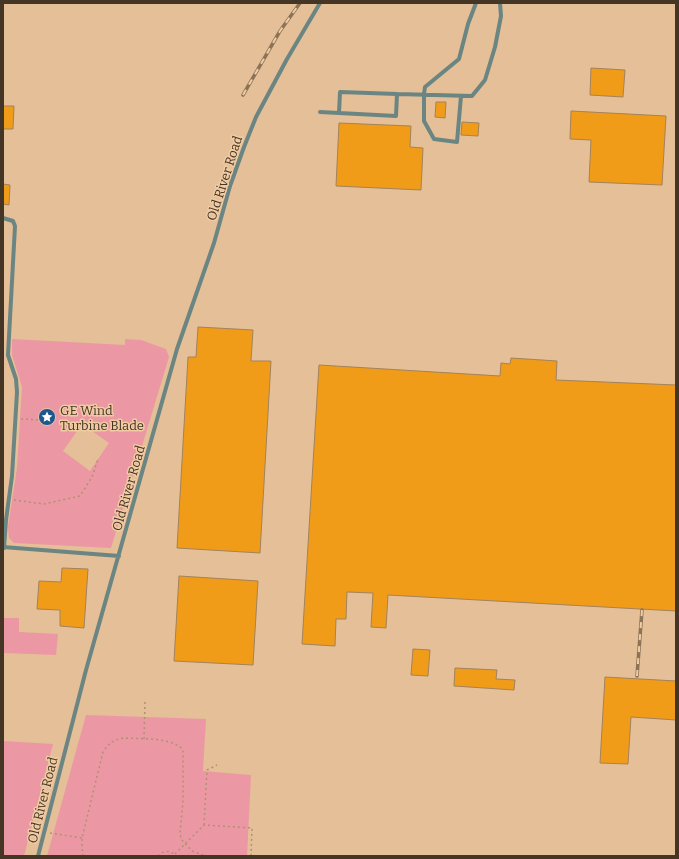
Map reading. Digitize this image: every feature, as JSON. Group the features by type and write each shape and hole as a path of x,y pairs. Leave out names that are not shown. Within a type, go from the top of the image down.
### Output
{"lane":[{"name":"Old River Road","path":"38,856 86,670 177,349 214,243 230,186 256,117 283,66 320,3"},
{"path":"461,96 457,142 434,138 424,121 425,87 460,59 468,24 476,3"},
{"path":"339,113 340,92 472,96 485,80 495,47 501,16 500,3"},
{"path":"320,112 396,116 397,94"},
{"path":"3,218 13,221 15,226 8,356 16,379 17,392 10,499 3,547 119,556"}],"path":[{"path":"16,418 43,420"},
{"path":"10,499 44,504 80,496 92,478 98,459"},
{"path":"144,739 145,702"},
{"path":"83,856 82,838 103,752 109,744 115,740 123,738 171,742 183,750 181,839 192,851 206,856"},
{"path":"175,854 204,825 207,770 217,766"},
{"path":"204,825 252,828 251,856"},
{"path":"45,832 82,838"},
{"path":"158,856 165,851 172,852 176,856"}],"shaded area":[{"path":"12,339 125,345 125,339 141,340 166,349 169,357 111,548 14,543 9,538 8,527 17,468 22,387 12,355","holes":["82,424 109,443 90,471 63,451"]},
{"path":"3,618 19,618 19,632 58,634 56,655 3,653"},
{"path":"86,715 206,719 203,771 251,775 247,856 47,856"},
{"path":"3,741 53,744 24,856 3,856"}],"building":[{"path":"591,68 625,70 623,97 590,95"},
{"path":"436,102 446,102 445,118 435,117"},
{"path":"3,106 14,106 13,129 3,129"},
{"path":"571,111 666,116 662,185 589,182 591,140 570,139"},
{"path":"462,122 479,123 478,136 461,135"},
{"path":"339,123 411,126 410,147 423,148 421,190 336,186"},
{"path":"3,184 10,185 9,205 3,204"},
{"path":"198,327 253,330 251,361 271,361 260,553 177,548 188,357 196,357"},
{"path":"511,358 557,361 556,380 676,385 676,611 388,595 386,628 371,627 373,593 347,592 346,619 336,619 335,646 302,644 319,365 500,376 501,363 510,364"},
{"path":"62,568 88,569 84,628 60,626 60,610 37,609 39,581 61,582"},
{"path":"179,576 258,581 253,665 174,661"},
{"path":"413,649 430,650 428,676 411,675"},
{"path":"455,668 497,670 496,679 515,680 514,690 454,686"},
{"path":"605,677 676,681 676,720 631,717 628,764 600,763"}],"railway":[{"path":"243,95 280,31 300,3"},
{"path":"637,676 642,610"}],"place":[{"name":"GE Wind Turbine Blade","path":"47,417"}]}
